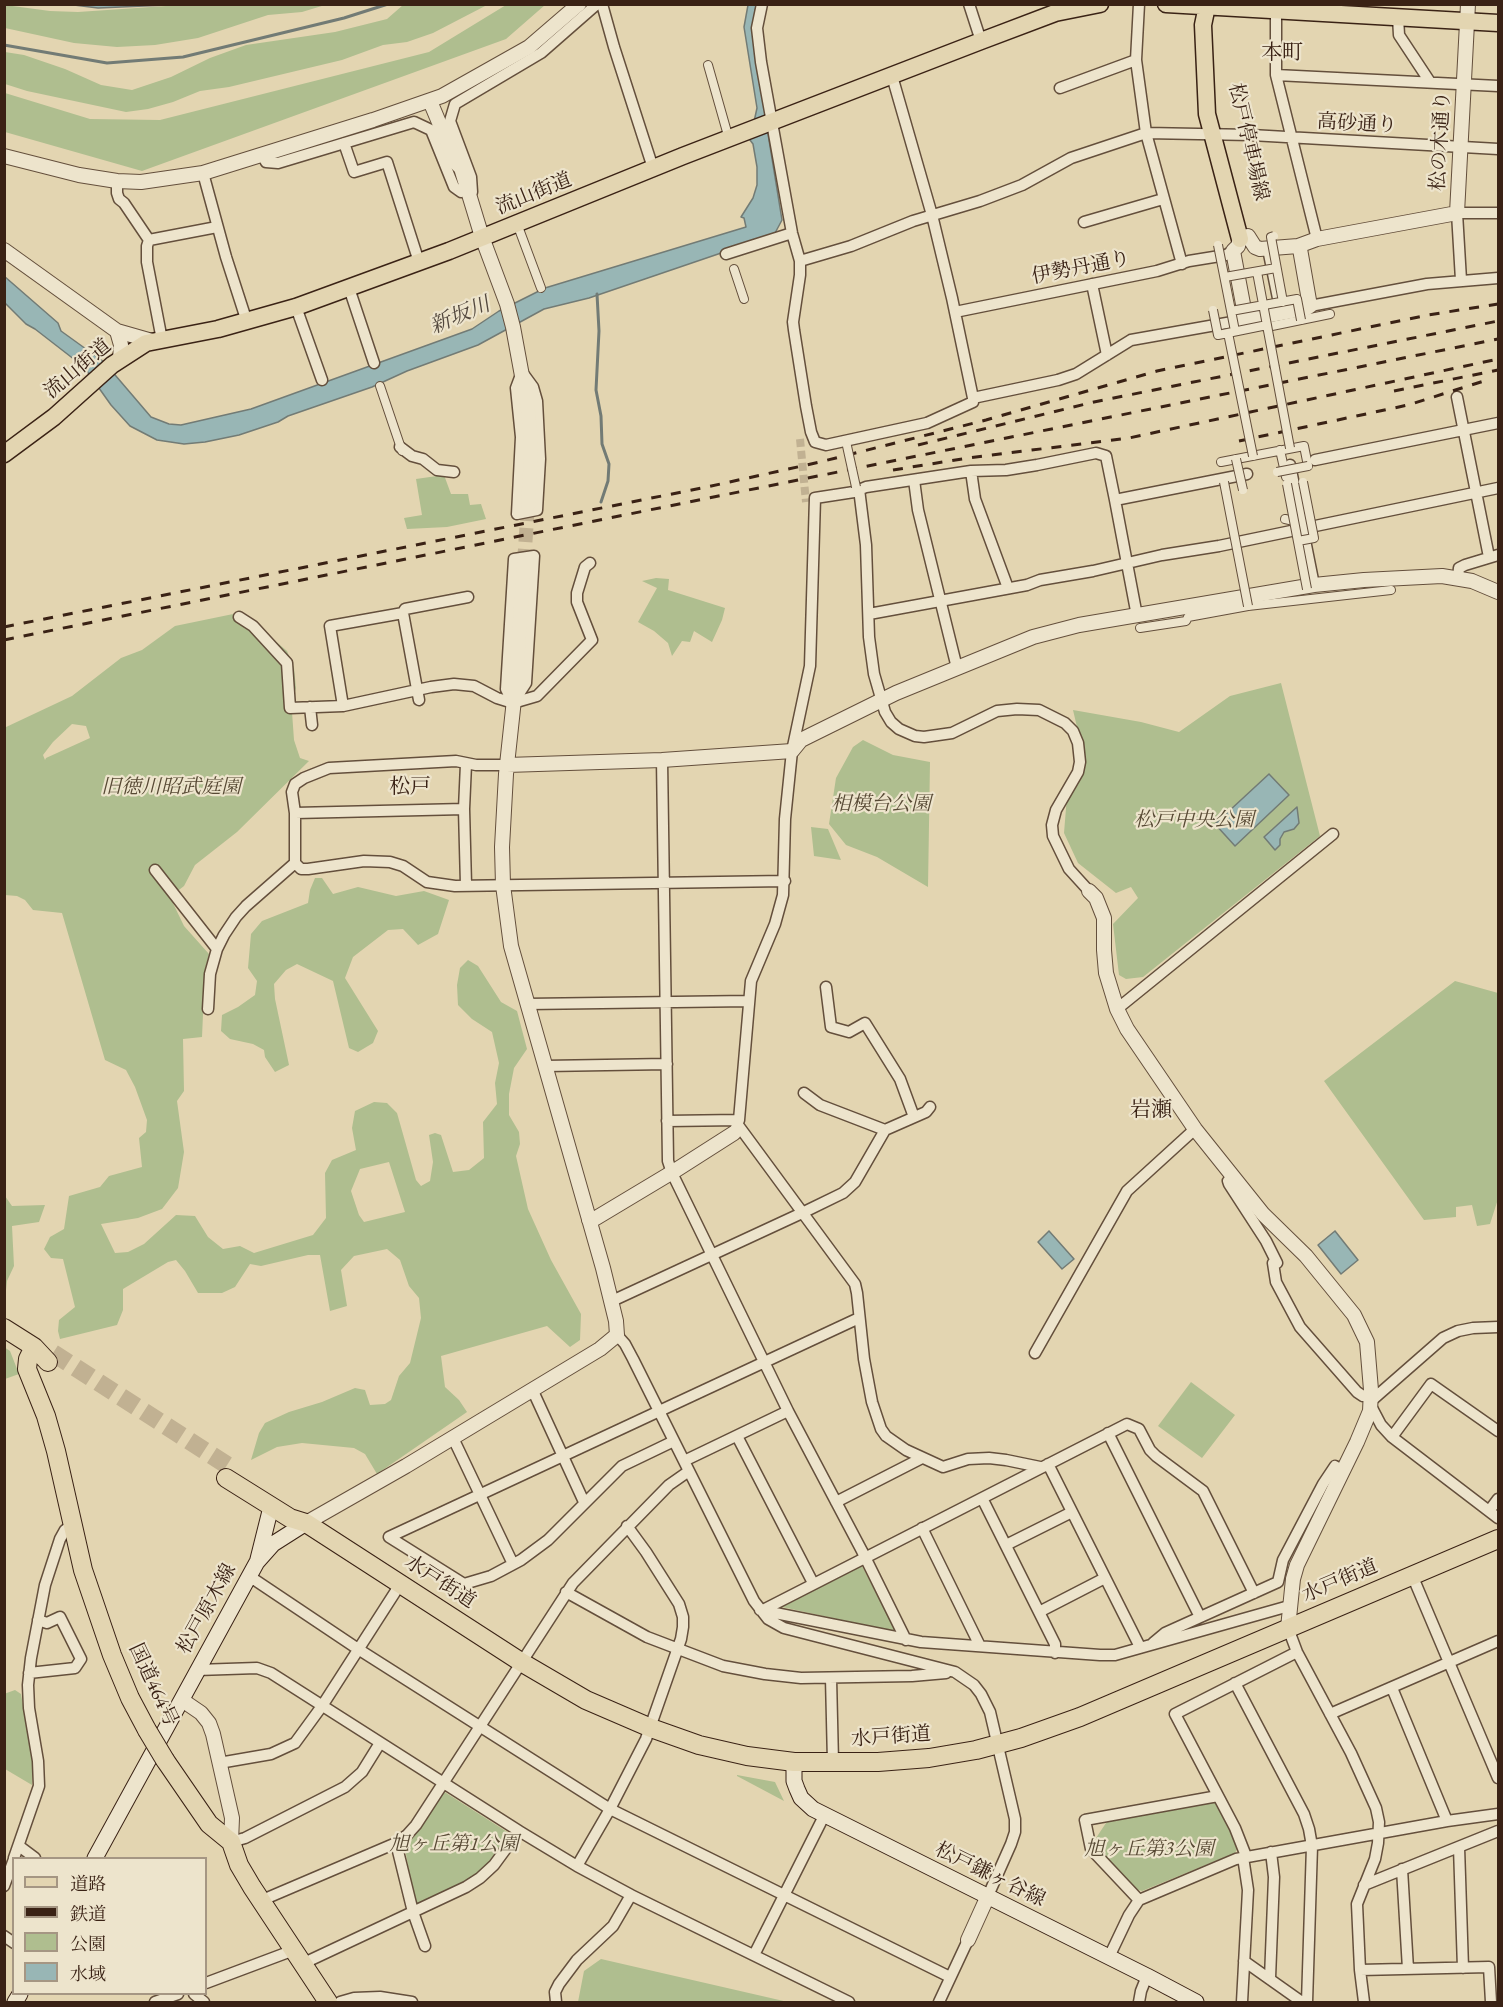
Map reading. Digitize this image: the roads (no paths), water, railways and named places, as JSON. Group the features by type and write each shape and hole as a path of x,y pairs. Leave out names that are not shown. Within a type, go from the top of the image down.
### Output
{"highway":[{"path":"4,1328 51,1358"},
{"name":"国道464号","path":"34,1347 28,1359 27,1369 46,1416 56,1451 83,1570 107,1641 130,1698 165,1760 209,1824 231,1842 239,1865 260,1901 328,2002"},
{"name":"水戸街道","path":"306,1523 297,1511 229,1474 271,1507 290,1518 306,1523 521,1662 586,1700 651,1728 710,1747 754,1757 794,1762 878,1762 929,1758 997,1745 1047,1730 1498,1539"}],"main road":[{"name":"流山街道","path":"4,454 54,417 115,363 157,340 247,322 296,307 419,262 653,168 1070,7 1100,4"},
{"path":"1166,4 1276,7 1398,17 1468,13 1498,22"},
{"name":"松戸停車場線","path":"1207,5 1203,25 1207,114 1218,135 1240,242"},
{"path":"257,1562 271,1507"},
{"name":"松戸原木線","path":"96,1857 257,1562 273,1544 306,1523"},
{"name":"松戸鎌ヶ谷線","path":"794,1762 794,1780 801,1798 824,1816 1196,2002"}],"street":[{"path":"4,156 79,175 117,181 141,182 203,173 263,156 430,101 529,47 579,4"},
{"path":"466,195 471,177 450,121 455,104 541,53 597,4"},
{"path":"602,4 653,168"},
{"path":"762,4 757,28 770,123 792,233 800,261 794,330 811,432 815,441 826,445 927,423 973,402 932,215 892,76"},
{"path":"969,4 981,41"},
{"path":"1139,4 1136,60 1146,133 1182,264"},
{"path":"1276,7 1276,75 1317,239"},
{"name":"松の木通り","path":"1461,280 1457,213 1468,13"},
{"path":"1398,17 1399,35 1430,82"},
{"path":"1060,88 1136,60"},
{"path":"708,65 729,139"},
{"path":"1276,75 1498,86"},
{"path":"430,101 456,163 454,171 466,195 472,230 482,237 508,306 522,372 530,429 528,505"},
{"path":"263,156 266,162 278,163 414,122 431,130 454,187 466,195"},
{"path":"800,261 851,246 882,232 932,215 980,201 1022,185 1071,158 1146,133"},
{"name":"高砂通り","path":"1146,133 1498,149"},
{"path":"344,143 354,172 387,162 419,262"},
{"path":"203,173 217,227 247,322"},
{"path":"117,181 119,199 149,240"},
{"path":"1084,222 1163,199"},
{"path":"1236,323 1240,242 1268,249 1298,246 1317,239 1457,213 1498,213"},
{"path":"149,240 217,227"},
{"path":"519,229 541,288"},
{"path":"726,254 792,233"},
{"path":"1274,236 1271,237 1282,307"},
{"path":"4,250 117,331 157,340 147,262 149,240"},
{"name":"伊勢丹通り","path":"955,312 1227,255 1240,242"},
{"path":"1218,245 1236,323 1252,456"},
{"path":"1298,246 1310,306"},
{"path":"1268,249 1282,307"},
{"path":"1225,278 1276,268"},
{"path":"734,269 744,299"},
{"path":"1257,272 1290,448"},
{"path":"1213,310 1218,335 1263,305 1307,308 1427,284 1498,278"},
{"path":"1092,284 1107,355"},
{"path":"349,288 374,363"},
{"path":"973,398 1076,374 1131,340 1236,323 1282,307 1297,299 1301,320"},
{"path":"296,307 322,380"},
{"path":"1236,323 1267,326 1330,314"},
{"path":"115,363 121,345 117,331"},
{"path":"522,372 533,387 537,401 540,459 537,510 517,514 521,437 516,388 522,372"},
{"path":"380,387 402,450 423,459 437,470 454,472"},
{"path":"1457,397 1476,493 1494,556 1459,568 1458,578"},
{"path":"1315,460 1498,423"},
{"path":"847,446 857,488 866,545 873,665 881,700 891,722 907,732 924,737 951,733 997,711 1017,708 1039,710 1065,723 1073,731 1078,743 1080,762 1078,772 1064,794 1052,825 1056,846 1069,869 1096,898 1104,918 1107,973 1117,1009 1130,1035 1195,1129 1263,1214 1306,1256 1354,1315 1366,1342 1371,1401 1381,1425 1392,1437 1498,1518"},
{"path":"1221,462 1304,446 1308,466 1291,474"},
{"path":"1280,450 1313,515 1314,538 1294,544"},
{"path":"1138,622 1106,456 1096,453 1027,467 971,471 857,488 854,492 815,498 810,666 792,751 785,819 784,881 779,912 751,981 737,1126 855,1284 864,1359 872,1402 881,1429 893,1442 943,1467 968,1459 988,1458 1044,1466 1072,1512 1105,1578 1145,1646"},
{"path":"1236,459 1243,476 1243,489"},
{"path":"971,471 975,499 1008,588"},
{"path":"1291,474 1309,594"},
{"path":"1291,474 1299,524 1294,544 1309,594"},
{"path":"1115,500 1243,476"},
{"path":"1243,476 1224,482 1248,606"},
{"path":"914,480 918,510 957,668"},
{"path":"869,614 1027,585 1040,580 1093,571 1162,555 1220,546 1299,524 1498,488"},
{"path":"1299,524 1313,515"},
{"path":"1285,519 1299,524"},
{"path":"534,556 526,683 513,703 506,689 514,560 534,556"},
{"path":"524,563 507,765 502,847 503,885 510,937 544,1066 612,1301 617,1335 626,1346 686,1466 761,1610 768,1619 784,1628 955,1672 974,1685 990,1712 1015,1819 1015,1832 939,2002"},
{"path":"239,617 253,627 287,663 290,708 343,705 418,695 443,684 474,686 497,698 513,703 537,696 592,640 577,602 577,593 585,567 590,563"},
{"path":"1138,622 1186,621 1188,617 1400,577 1458,578 1498,592"},
{"path":"208,1009 210,974 217,949 236,916 295,863 296,813 292,792 295,784 322,770 456,761 466,764 507,765 662,760 792,751 801,740 881,700 1056,630 1138,622 1309,594 1391,590"},
{"path":"343,705 330,626 403,613 405,609 468,597"},
{"path":"403,613 418,695"},
{"path":"310,707 312,725"},
{"path":"662,760 668,1161 788,1411 906,1640"},
{"path":"466,764 464,808 466,885"},
{"path":"296,813 464,808"},
{"path":"1117,1009 1334,834"},
{"path":"295,863 301,869 308,869 364,861 390,861 403,866 427,882 455,886 784,881"},
{"path":"155,870 217,949"},
{"path":"826,987 831,1027 849,1032 865,1023 900,1079 914,1118"},
{"path":"527,1004 749,1001"},
{"path":"544,1066 667,1064"},
{"path":"804,1093 820,1105 885,1130"},
{"path":"612,1301 843,1192 855,1182 885,1130 926,1112 930,1107"},
{"path":"667,1121 737,1126"},
{"path":"589,1220 672,1173 737,1126"},
{"path":"1035,1353 1127,1191 1195,1129"},
{"path":"1233,1176 1228,1184 1266,1241 1275,1263 1276,1282 1300,1327 1357,1392 1371,1401"},
{"path":"674,1441 622,1466 548,1540 491,1576 464,1584 389,1537 859,1318"},
{"path":"1364,2002 1357,1904 1375,1859 1379,1833 1376,1808 1370,1791 1297,1652 1288,1628 1293,1579 1297,1565 1344,1471 1371,1401 1443,1338 1458,1331 1498,1328"},
{"path":"306,1523 453,1438 600,1349 617,1335"},
{"path":"1392,1437 1431,1384 1498,1431"},
{"path":"532,1389 585,1502"},
{"path":"260,1901 396,1843 416,1825 566,1592 686,1466 737,1436 788,1411"},
{"path":"761,1610 1127,1424 1139,1429 1150,1450 1156,1456 1203,1491 1254,1593"},
{"path":"1108,1433 1200,1617"},
{"path":"737,1436 813,1583"},
{"path":"453,1438 513,1564"},
{"path":"836,1502 922,1458"},
{"path":"1145,1646 1165,1633 1278,1582 1283,1560 1323,1484 1335,1466 1344,1471"},
{"path":"982,1498 1055,1644 1055,1653"},
{"path":"1489,1511 1498,1499"},
{"path":"1006,1545 1072,1512"},
{"path":"12,1857 39,1786 38,1761 29,1708 29,1673 38,1620 45,1585 60,1539 65,1530 72,1525"},
{"path":"577,1866 610,1809 651,1728 678,1650 683,1627 681,1610 652,1560 627,1526"},
{"path":"922,1528 980,1646"},
{"path":"1412,1575 1498,1778"},
{"path":"249,1576 358,1649 610,1809 950,1977"},
{"path":"1039,1612 1105,1578"},
{"path":"219,1763 271,1754 295,1743 322,1706 401,1583"},
{"path":"566,1592 636,1631 678,1650 723,1666 801,1678 912,1676 955,1672"},
{"path":"761,1610 906,1640 1055,1653 1115,1655 1289,1606"},
{"path":"29,1673 75,1668 81,1659 60,1617 47,1623 38,1620"},
{"path":"1330,1714 1498,1641"},
{"path":"1242,2002 1248,1890 1244,1857 1235,1828 1175,1714 1297,1652"},
{"path":"197,1670 257,1668 272,1673 577,1866 849,2002"},
{"path":"831,1678 833,1762"},
{"path":"1235,1683 1304,1814 1312,1846 1307,2002"},
{"path":"1392,1688 1447,1821"},
{"path":"182,1700 201,1713 209,1723 232,1818 231,1842 245,1838 345,1786 362,1772 380,1743"},
{"path":"1139,1900 1091,1849 1085,1820 1218,1796"},
{"path":"1109,1957 1129,1915 1139,1900 1236,1859 1498,1814"},
{"path":"754,1955 824,1816"},
{"path":"207,1983 298,1957 413,1912 466,1887 494,1865 519,1831"},
{"path":"1364,1885 1498,1831"},
{"path":"20,1842 34,1857"},
{"path":"396,1843 413,1912 425,1946"},
{"path":"1459,1847 1463,1968"},
{"path":"1269,1978 1274,1877 1271,1852"},
{"path":"4,1886 11,1860"},
{"path":"1402,1869 1408,1969"},
{"path":"556,2002 555,1992 559,1984 577,1960 613,1926 631,1895"},
{"path":"1244,1961 1302,2002"},
{"path":"1360,1970 1489,1967 1493,1999"},
{"path":"1139,2002 1140,1990 1147,1976"},
{"path":"155,2002 175,1995"},
{"path":"340,2002 354,1998 380,1997 412,2002"}],"water":[{"path":"74,5 167,5 98,8"},
{"path":"748,5 758,5 754,22 767,113 767,128 782,220 774,235 589,298 544,309 478,345 407,371 372,387 288,416 278,422 239,435 184,444 157,440 130,426 111,405 84,367 26,324 5,303 4,276 58,323 61,331 104,362 151,417 169,424 181,425 251,409 472,329 499,311 545,288 746,227 744,218 741,217 753,198 757,185 757,167 753,144 750,140 757,108 744,27"},
{"path":"1269,774 1289,795 1235,846 1215,824"},
{"path":"1297,807 1299,823 1294,829 1284,832 1280,845 1275,850 1264,837"},
{"path":"1049,1231 1074,1259 1062,1269 1038,1242"},
{"path":"1335,1231 1358,1260 1341,1274 1318,1245"}],"waterway":[{"path":"4,45 107,63 183,57 344,18 388,4"},
{"path":"597,294 599,331 596,390 601,416 602,444 609,464 608,481 601,502"}],"tunnel":[{"path":"800,439 806,502"},
{"path":"524,563 528,505"},
{"path":"53,1353 233,1469"}],"railway":[{"path":"4,627 707,487 820,462 986,420 1157,371 1428,315 1498,304"},
{"path":"918,445 1094,402 1498,321"},
{"path":"4,640 1498,339"},
{"path":"893,470 968,458 1129,438 1498,359"},
{"path":"1394,391 1498,370"},
{"path":"1239,441 1408,405 1484,381"}],"district":[{"name":"本町","path":"1282,53"},
{"name":"松戸","path":"410,787"},
{"name":"岩瀬","path":"1151,1110"}],"water label":[{"name":"新坂川","path":"460,316"}],"park label":[{"name":"旧徳川昭武庭園","path":"171,788"},
{"name":"相模台公園","path":"881,805"},
{"name":"松戸中央公園","path":"1194,821"},
{"name":"旭ヶ丘第1公園","path":"454,1845"},
{"name":"旭ヶ丘第3公園","path":"1149,1850"}]}
